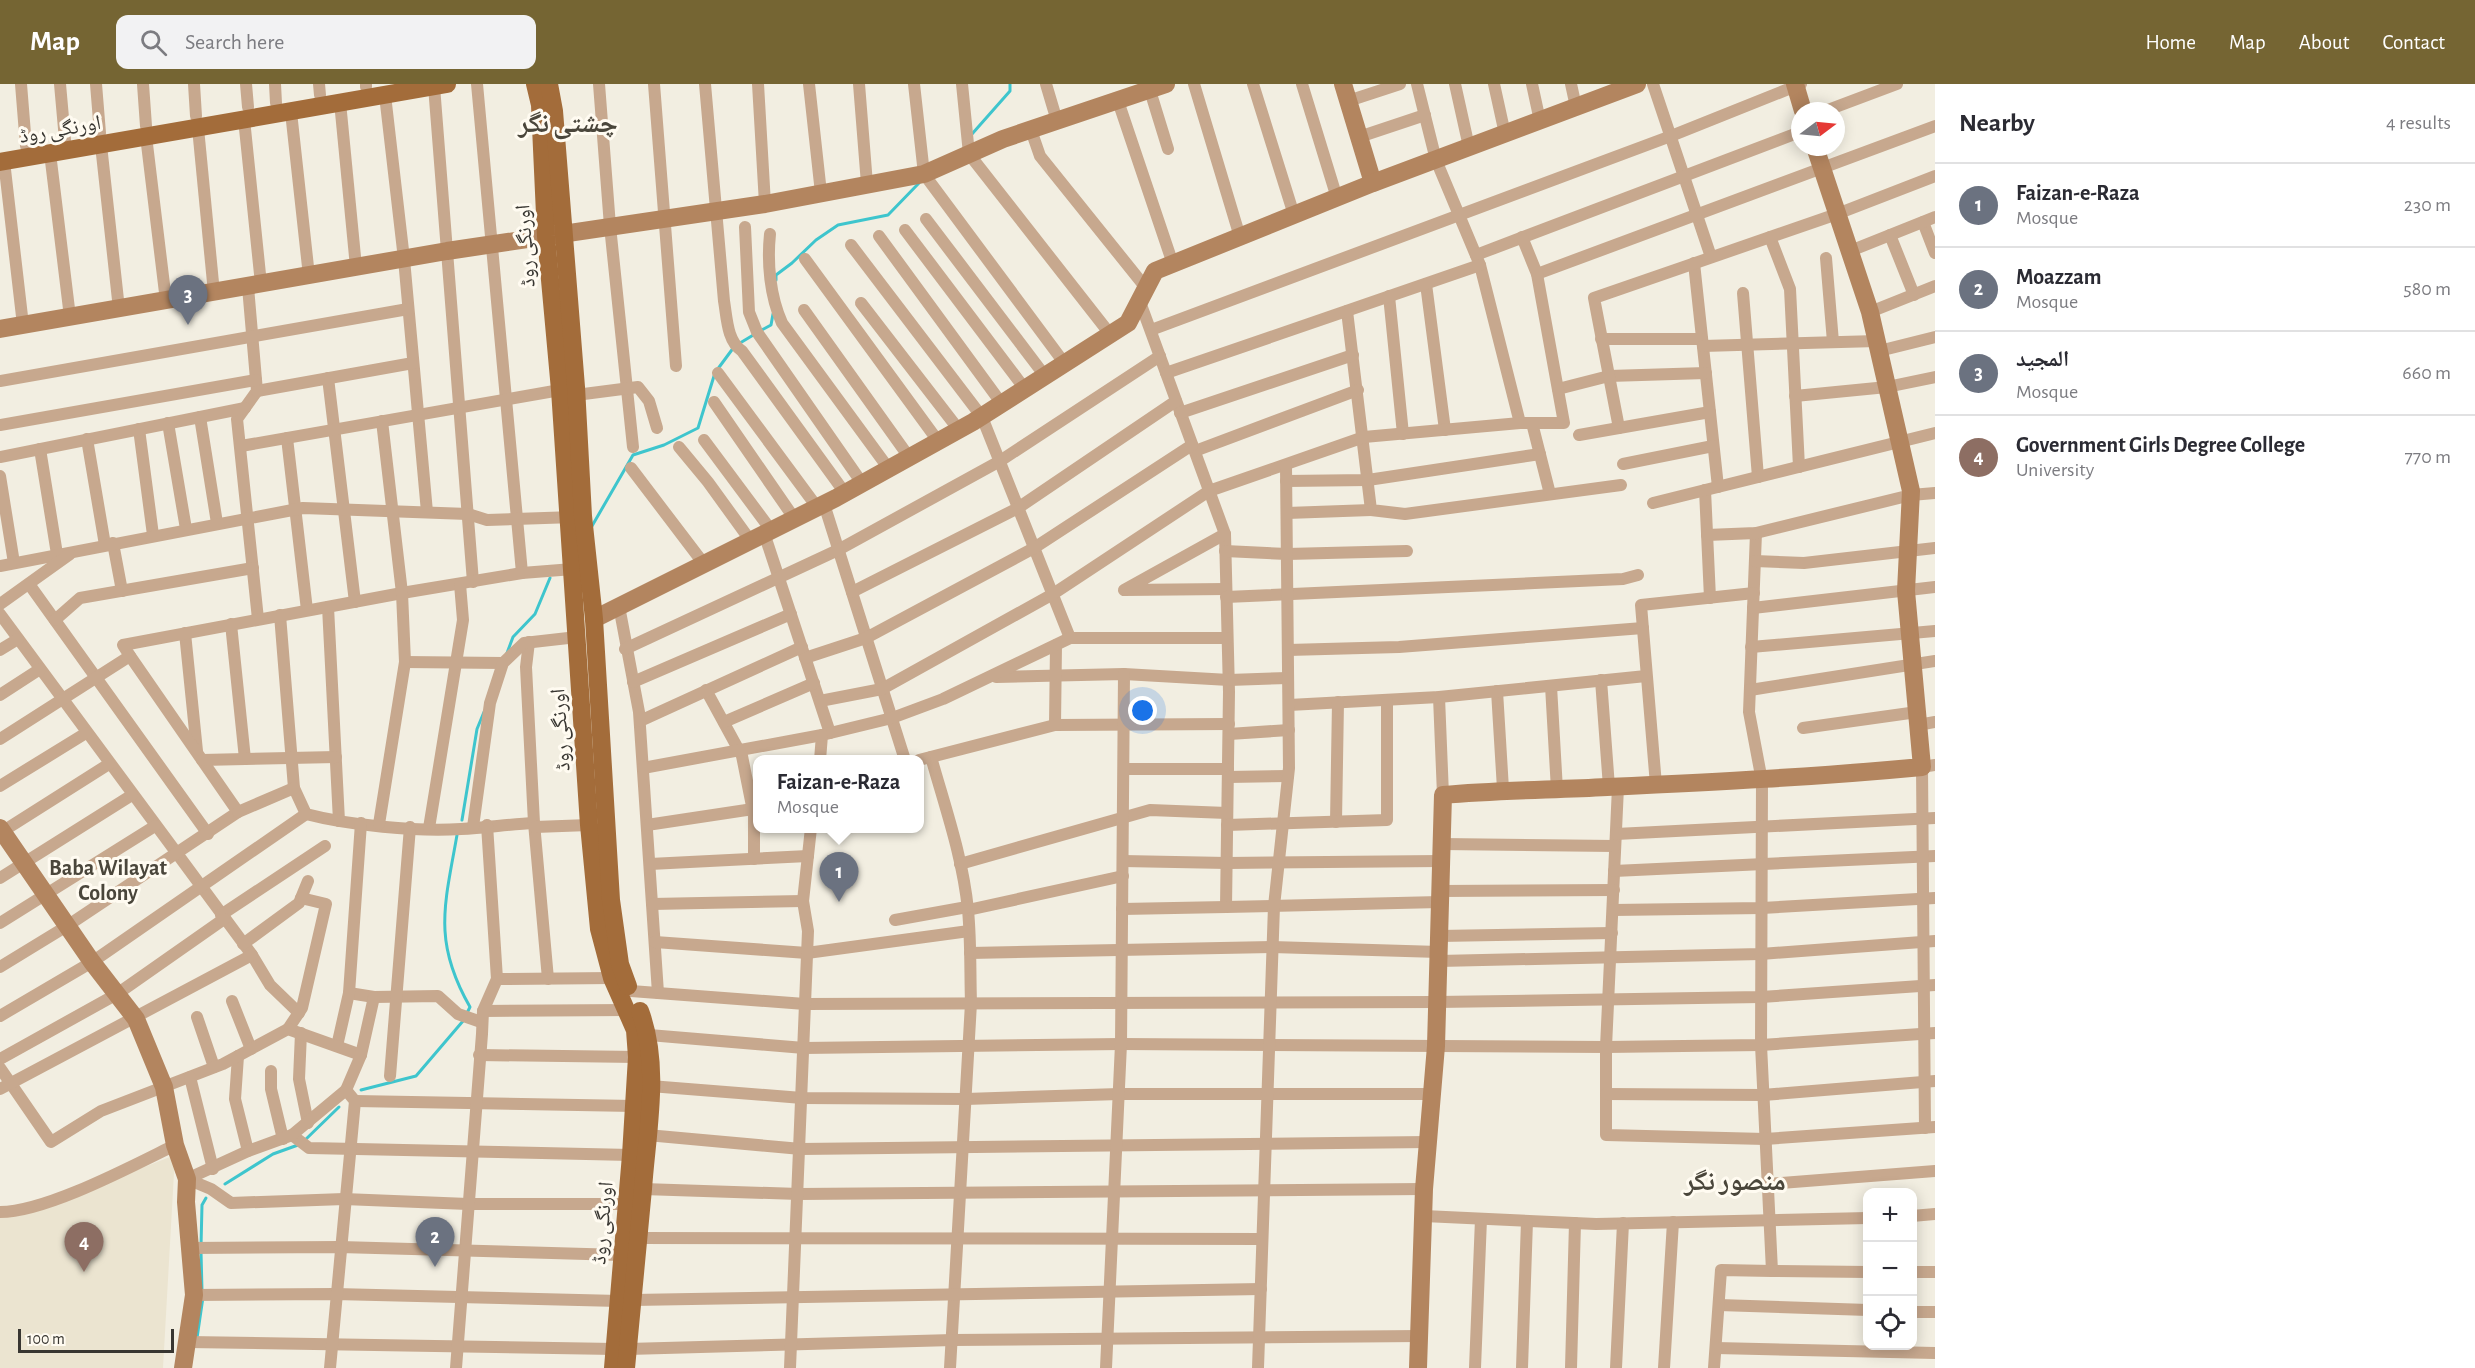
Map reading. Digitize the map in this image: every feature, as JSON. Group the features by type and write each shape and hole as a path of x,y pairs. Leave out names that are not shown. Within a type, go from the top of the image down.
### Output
{"main road":[{"name":"اورنگی روڈ","path":"535,84 540,105 546,236 568,392"},
{"name":"اورنگی روڈ","path":"549,84 554,111 564,233 568,392 575,517 573,568 589,825 599,929 612,978 635,1030 637,1057 632,1155 640,1238 626,1300 622,1349 627,1368"},
{"name":"اورنگی روڈ","path":"283,107 319,90 441,85"},
{"name":"اورنگی روڈ","path":"1,158 50,153 101,139 246,113 340,102 375,87"},
{"name":"اورنگی روڈ","path":"1,158 26,146 65,140 101,139"},
{"name":"اورنگی روڈ","path":"575,517 594,619 611,900 620,964 649,1035 650,1086 647,1135 636,1199 621,1256 626,1300"},
{"name":"اورنگی روڈ","path":"613,1368 622,1349"}],"street":[{"path":"21,84 26,146"},
{"path":"60,84 65,140"},
{"path":"96,84 119,309"},
{"path":"142,84 166,301"},
{"path":"194,84 214,293"},
{"path":"246,84 255,286 252,336 256,385 237,419 258,619"},
{"path":"275,84 283,107 309,276"},
{"path":"477,84 522,573"},
{"path":"599,84 610,226 633,447"},
{"path":"654,84 676,366"},
{"path":"705,84 724,301 735,346 742,351 845,493"},
{"path":"758,84 765,204"},
{"path":"809,84 820,193"},
{"path":"858,84 867,184"},
{"path":"914,84 924,174 1065,364"},
{"path":"962,84 969,154 1110,334"},
{"path":"1046,84 1057,121"},
{"path":"1194,84 1240,237"},
{"path":"1253,84 1294,215"},
{"path":"1302,84 1337,198"},
{"path":"1373,183 1346,92 1400,84"},
{"path":"1417,84 1436,160 1478,260 1526,423 1540,454 1550,494"},
{"path":"1455,84 1469,147"},
{"path":"1494,84 1504,134"},
{"path":"1532,84 1540,121"},
{"path":"1571,84 1576,107"},
{"path":"594,619 845,493 982,417 1128,323 1155,271 1373,183 1576,107 1612,89 1637,84"},
{"path":"1653,84 1711,257"},
{"path":"1845,104 1897,84"},
{"path":"441,85 447,251 473,582"},
{"path":"1151,330 1458,213 1671,136 1798,85 1801,102"},
{"path":"0,329 447,251 765,204 924,174 1030,130 1119,101 1155,86 1168,149"},
{"path":"375,87 404,259 427,512"},
{"path":"1119,101 1173,264"},
{"path":"340,102 356,267"},
{"path":"1359,137 1425,115"},
{"path":"1537,274 1935,126"},
{"path":"1030,130 1040,156 1143,295 1151,330 1225,534 1229,680 1226,907"},
{"path":"1166,373 1426,284 1522,237 1791,135"},
{"path":"50,153 70,317"},
{"path":"1601,680 1613,787 1616,840 1606,1047 1606,1135 1765,1139 1930,1128 1929,766 1924,720 1913,665 1906,591 1911,495 1870,312 1818,156"},
{"path":"1,158 23,325"},
{"path":"1619,428 1594,298 1837,214 1935,176"},
{"path":"1850,250 1935,217"},
{"path":"926,219 1045,376"},
{"path":"1923,222 1935,253"},
{"path":"745,227 749,312 757,332 862,483"},
{"path":"905,230 1025,389"},
{"path":"770,234 774,306 782,323 889,469"},
{"path":"1890,234 1914,295"},
{"path":"879,236 1002,404"},
{"path":"820,701 882,689 1053,594 1209,491 1364,437 1526,423 1564,423 1537,274 1522,237"},
{"path":"1770,237 1790,290 1799,467"},
{"path":"851,246 982,417 1070,638"},
{"path":"1826,258 1833,342"},
{"path":"805,259 938,441"},
{"path":"1694,263 1713,446 1712,489 1707,535 1710,598"},
{"path":"1426,284 1445,430"},
{"path":"1870,312 1935,286"},
{"path":"1743,293 1758,477"},
{"path":"1389,296 1403,434"},
{"path":"861,303 959,430"},
{"path":"0,381 408,309"},
{"path":"804,309 909,457"},
{"path":"1347,311 1371,510"},
{"path":"1601,339 1747,345 1833,342 1878,346 1935,337"},
{"path":"852,592 1018,508 1178,407 1353,355"},
{"path":"625,649 838,550 1000,461 1160,356"},
{"path":"0,426 256,385 328,378 413,363"},
{"path":"718,373 820,506 838,550 904,755"},
{"path":"1558,389 1608,376 1706,373"},
{"path":"1795,396 1887,387 1935,377"},
{"path":"328,378 355,602"},
{"path":"241,446 506,398 638,387 650,401 657,428"},
{"path":"640,720 706,690 804,652 866,638 1034,548 1193,448 1358,390"},
{"path":"714,402 794,518"},
{"path":"0,457 245,408"},
{"path":"1580,435 1710,412"},
{"path":"200,417 217,523"},
{"path":"379,824 405,662 402,593 382,421"},
{"path":"168,423 186,529"},
{"path":"139,429 153,535"},
{"path":"1653,504 1935,433"},
{"path":"287,438 307,610"},
{"path":"87,440 109,544 122,591"},
{"path":"704,440 762,534 779,578 820,701 826,734 821,755"},
{"path":"1623,464 1713,446"},
{"path":"678,447 708,482 762,534"},
{"path":"40,449 57,554"},
{"path":"1287,481 1368,480 1540,454"},
{"path":"1258,1368 1274,906 1288,776 1286,466"},
{"path":"631,468 704,564"},
{"path":"0,476 14,563"},
{"path":"1287,513 1371,510 1405,514 1621,485"},
{"path":"1707,535 1756,533 1911,495 1935,493"},
{"path":"0,566 295,509 344,508 468,514 487,520 575,517"},
{"path":"1756,533 1749,712 1762,781 1761,1045 1772,1272"},
{"path":"1225,534 1124,590 1288,596 1623,579 1638,574"},
{"path":"1755,561 1804,563 1935,548"},
{"path":"0,604 75,550"},
{"path":"1225,551 1287,554 1407,551"},
{"path":"55,620 80,598 253,568"},
{"path":"238,812 123,645 402,593 522,573 573,568"},
{"path":"29,584 208,834"},
{"path":"429,828 463,620 460,584"},
{"path":"1753,608 1935,587"},
{"path":"1656,785 1641,605 1754,593"},
{"path":"619,606 625,649 640,720 658,993"},
{"path":"328,607 339,821"},
{"path":"0,614 252,955 270,985 299,1013"},
{"path":"633,682 791,614"},
{"path":"280,615 294,788 306,814"},
{"path":"231,624 245,759"},
{"path":"1288,650 1399,647 1643,628"},
{"path":"1751,647 1935,631"},
{"path":"185,633 200,756"},
{"path":"473,827 490,703 503,663 524,643 577,637"},
{"path":"643,768 826,734 892,718 943,699 1070,638 1227,638"},
{"path":"0,650 18,639"},
{"path":"529,642 526,667 534,825 548,979"},
{"path":"1055,725 1056,645"},
{"path":"0,739 130,656"},
{"path":"1750,690 1935,661"},
{"path":"405,662 503,663"},
{"path":"0,695 40,669"},
{"path":"991,677 1124,674 1229,680 1288,678"},
{"path":"1106,1368 1121,1044 1124,674"},
{"path":"1289,705 1439,697 1646,676"},
{"path":"724,722 814,682"},
{"path":"1551,686 1557,790"},
{"path":"706,690 739,750 753,790"},
{"path":"1497,691 1503,789"},
{"path":"1418,1368 1424,1189 1436,1046 1443,795 1439,697"},
{"path":"960,864 1150,810 1283,823 1387,820 1387,700"},
{"path":"1336,822 1338,702"},
{"path":"1803,728 1924,720"},
{"path":"950,1368 971,1003 970,953 968,908 960,864 925,758 1055,725 1124,723 1289,730"},
{"path":"0,786 86,733"},
{"path":"200,756 245,759 336,757"},
{"path":"109,764 1,831 92,962 135,1018 164,1087 176,1146 187,1179 186,1203 199,1248 201,1295 194,1343 183,1368"},
{"path":"1443,795 1503,789 1557,790 1762,781 1929,766"},
{"path":"1124,769 1288,776"},
{"path":"0,967 67,926 238,812 294,788"},
{"path":"0,878 132,795"},
{"path":"0,1016 92,962 201,889 306,814 339,821 429,828 487,825 589,825"},
{"path":"647,825 753,814"},
{"path":"1123,861 1278,863 1442,853 1762,828 1929,819"},
{"path":"337,1046 349,993 361,822"},
{"path":"456,1368 482,1034 479,1017 497,979 487,825"},
{"path":"0,923 155,826"},
{"path":"390,1076 410,827"},
{"path":"754,859 755,833"},
{"path":"790,1368 795,1296 808,931 803,901 810,833"},
{"path":"0,1059 117,994 324,846"},
{"path":"650,864 808,856"},
{"path":"1614,871 1929,856"},
{"path":"895,920 968,908 1123,876"},
{"path":"243,944 299,903 308,881"},
{"path":"1122,909 1274,906 1614,890"},
{"path":"0,1068 5,1087 51,1142 101,1111 214,1067 288,1029 299,1013 326,904 301,898"},
{"path":"1613,910 1762,908 1929,898"},
{"path":"652,904 803,901"},
{"path":"655,942 807,953 969,931"},
{"path":"1439,950 1612,933"},
{"path":"970,953 1272,948 1439,950 1610,958 1761,954 1929,941"},
{"path":"5,1087 252,955"},
{"path":"497,979 612,978"},
{"path":"631,991 805,1004 1270,1003 1761,997 1930,985"},
{"path":"349,993 374,997 438,996 458,1014 479,1017 628,1010"},
{"path":"187,1179 248,1151 291,1138 346,1090 361,1055 374,997"},
{"path":"232,1001 251,1049"},
{"path":"197,1017 214,1067"},
{"path":"288,1029 361,1055"},
{"path":"301,1033 299,1078 308,1123"},
{"path":"649,1035 804,1048 1121,1044 1606,1047 1761,1045 1930,1033"},
{"path":"479,1054 637,1057"},
{"path":"238,1056 235,1099 248,1151"},
{"path":"271,1071 271,1089 291,1138 309,1148 632,1155"},
{"path":"190,1077 213,1169"},
{"path":"1606,1094 1763,1095 1930,1082"},
{"path":"650,1086 802,1098 966,1099 1119,1094 1432,1094"},
{"path":"330,1368 348,1149 355,1101 346,1090"},
{"path":"355,1101 634,1106"},
{"path":"647,1135 801,1149 1428,1142"},
{"path":"0,1212 32,1207 106,1178 176,1146"},
{"path":"1767,1184 1935,1171"},
{"path":"187,1179 211,1189 231,1203 344,1199 468,1204 799,1194 1424,1189"},
{"path":"1917,1215 1935,1214"},
{"path":"1424,1216 1575,1223 1863,1218"},
{"path":"1475,1368 1481,1219"},
{"path":"1522,1368 1527,1221"},
{"path":"1664,1368 1673,1222"},
{"path":"1571,1368 1575,1223"},
{"path":"1616,1368 1623,1223"},
{"path":"640,1238 1262,1239"},
{"path":"199,1248 340,1247 465,1253 621,1256"},
{"path":"1714,1368 1721,1270 1863,1272"},
{"path":"1917,1272 1935,1272"},
{"path":"201,1295 335,1294 626,1300 1261,1289"},
{"path":"1719,1305 1863,1310"},
{"path":"1917,1312 1935,1312"},
{"path":"194,1343 622,1349 953,1340 1420,1336"},
{"path":"1716,1348 1935,1353"}],"shaded area":[{"path":"175,1155 163,1368 0,1368 0,1217 19,1216"}],"waterway":[{"path":"972,134 1010,91 1010,84"},
{"path":"776,280 776,275 816,240 838,225 888,215 919,183"},
{"path":"760,331 771,325 773,314"},
{"path":"740,343 755,334"},
{"path":"717,370 734,347"},
{"path":"592,526 633,455 664,445 698,428 714,376"},
{"path":"507,653 513,637 535,614 550,578"},
{"path":"462,820 477,729 484,712"},
{"path":"457,835 445,922 450,962 470,1007 466,1015"},
{"path":"361,1090 416,1076 463,1021"},
{"path":"304,1141 339,1107"},
{"path":"225,1184 273,1154 298,1145"},
{"path":"201,1246 202,1205 206,1198"},
{"path":"201,1252 202,1291"},
{"path":"197,1338 203,1297"}],"place":[{"name":"المجید","path":"188,325"},
{"name":"Faizan-e-Raza","path":"839,902"},
{"name":"Moazzam","path":"435,1267"},
{"name":"Government Girls Degree College","path":"84,1272"}],"district":[{"name":"چشتی نگر","path":"568,123"},
{"name":"Baba Wilayat Colony","path":"108,880"},
{"name":"منصور نگر","path":"1735,1181"}]}
